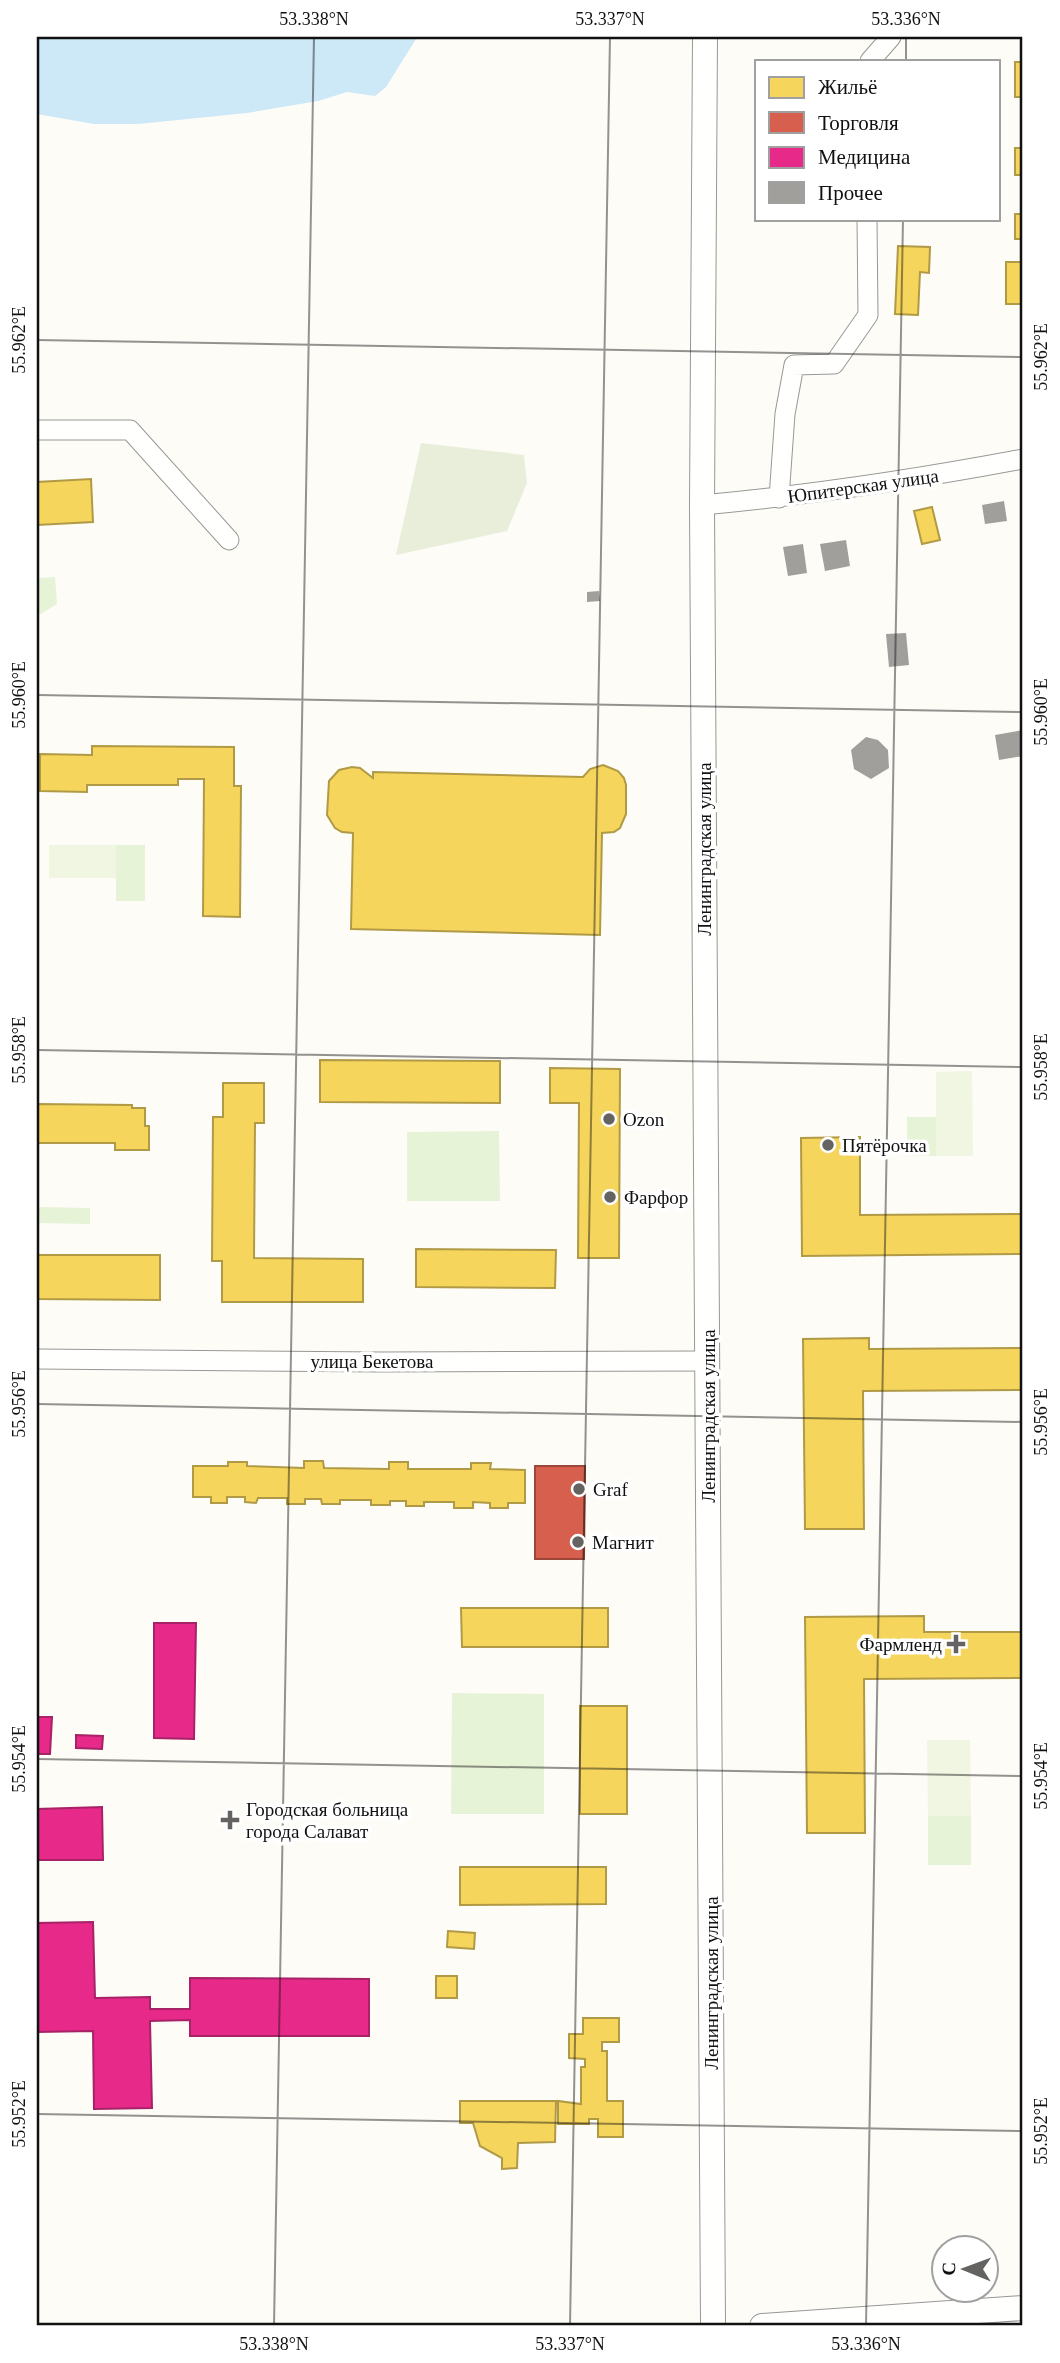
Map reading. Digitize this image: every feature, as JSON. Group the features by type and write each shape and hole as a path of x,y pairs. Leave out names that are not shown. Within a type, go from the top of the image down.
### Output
{"street":[{"name":"Ленинградская улица","path":"705,37 702,505 713,2326"},
{"path":"871,60 891,37"},
{"path":"779,498 785,414 794,365 834,364 868,315 867,220"},
{"path":"37,430 130,430 229,540"},
{"name":"Юпитерская улица","path":"702,505 915,480 1023,459"},
{"name":"улица Бекетова","path":"37,1359 707,1361"},
{"path":"762,2326 1023,2308"}],"green space":[{"path":"421,443 524,455 527,483 507,531 396,555"},
{"path":"55,577 57,604 37,616 37,578"},
{"path":"49,845 116,845 116,878 49,878"},
{"path":"116,845 145,845 145,901 116,901"},
{"path":"972,1071 973,1156 936,1156 936,1072"},
{"path":"907,1117 936,1117 936,1156 907,1156"},
{"path":"499,1131 500,1201 407,1201 407,1132"},
{"path":"37,1207 90,1208 90,1224 37,1223"},
{"path":"452,1693 544,1694 544,1814 451,1814"},
{"path":"927,1740 970,1740 971,1816 928,1816"},
{"path":"928,1816 971,1816 971,1865 928,1865"}],"water":[{"path":"37,37 422,37 416,39 386,87 375,96 347,92 318,101 247,113 138,124 94,124 37,114"}],"building: Жильё":[{"path":"1015,62 1023,62 1023,97 1015,97"},
{"path":"1015,148 1023,148 1023,175 1015,175"},
{"path":"1015,214 1023,214 1023,239 1015,239"},
{"path":"898,246 930,247 929,273 920,272 918,315 895,314"},
{"path":"1006,262 1023,262 1023,304 1006,304"},
{"path":"91,479 93,522 37,525 37,482"},
{"path":"932,507 940,540 922,544 914,511"},
{"path":"92,746 234,747 234,786 241,786 240,917 203,916 204,779 178,779 178,785 87,785 87,792 40,791 40,754 92,755"},
{"path":"603,765 618,771 624,778 626,814 620,828 614,832 602,833 600,935 351,929 353,833 335,828 327,815 329,781 339,770 360,768 373,778 373,772 583,777 590,769"},
{"path":"320,1060 500,1061 500,1103 320,1102"},
{"path":"550,1068 620,1069 619,1258 578,1258 579,1103 550,1103"},
{"path":"223,1083 264,1083 264,1123 255,1123 254,1258 363,1259 363,1302 222,1302 222,1261 212,1261 213,1117 223,1117"},
{"path":"37,1104 132,1105 132,1108 145,1108 145,1126 149,1126 149,1150 115,1150 115,1143 37,1143"},
{"path":"860,1137 860,1215 1023,1214 1023,1254 802,1256 801,1138"},
{"path":"416,1249 556,1250 555,1288 416,1287"},
{"path":"37,1255 160,1255 160,1300 37,1299"},
{"path":"869,1338 869,1349 1023,1348 1023,1390 863,1391 864,1529 805,1529 803,1339"},
{"path":"304,1461 323,1461 324,1468 389,1469 389,1462 408,1462 408,1469 471,1469 471,1463 491,1463 490,1469 525,1470 525,1503 508,1503 508,1508 490,1508 490,1503 473,1502 473,1508 454,1508 454,1502 424,1502 424,1506 406,1506 406,1501 390,1501 390,1505 371,1505 371,1500 340,1500 340,1504 322,1504 321,1499 305,1499 305,1504 287,1504 287,1498 258,1498 256,1503 245,1502 245,1497 227,1497 227,1503 211,1503 211,1497 193,1497 193,1466 228,1466 228,1462 247,1462 247,1466 304,1468"},
{"path":"461,1608 608,1608 608,1647 462,1647"},
{"path":"924,1616 924,1632 1023,1632 1023,1678 864,1679 865,1833 807,1833 805,1617"},
{"path":"580,1706 627,1706 627,1814 580,1814"},
{"path":"460,1867 606,1867 606,1904 460,1905"},
{"path":"448,1931 475,1933 474,1949 447,1947"},
{"path":"436,1976 457,1976 457,1998 436,1998"},
{"path":"583,2018 619,2018 619,2042 602,2042 602,2051 607,2051 607,2101 623,2101 623,2137 598,2137 598,2119 589,2119 589,2124 558,2124 558,2101 581,2104 581,2067 585,2067 585,2059 569,2058 569,2034 583,2034"},
{"path":"460,2101 556,2101 555,2142 518,2143 517,2168 502,2169 502,2158 480,2146 473,2123 460,2123"}],"building: Торговля":[{"path":"535,1466 585,1466 584,1559 535,1559"}],"building: Медицина":[{"path":"154,1623 196,1623 194,1739 154,1738"},
{"path":"37,1717 52,1717 50,1754 37,1754"},
{"path":"76,1735 103,1736 102,1749 76,1748"},
{"path":"102,1807 103,1860 37,1860 37,1809"},
{"path":"93,1922 95,1998 150,1997 150,2009 190,2009 190,1978 369,1979 369,2036 190,2036 190,2020 150,2021 152,2108 94,2109 93,2031 37,2032 37,1923"}],"building: Прочее":[{"path":"1004,501 1007,521 985,524 982,505"},
{"path":"846,540 850,566 825,571 820,544"},
{"path":"803,544 807,573 788,576 783,547"},
{"path":"599,591 600,601 587,602 587,592"},
{"path":"906,633 909,665 889,667 886,634"},
{"path":"1023,730 1023,756 999,760 995,735"},
{"path":"866,737 878,740 888,750 889,768 871,779 854,769 851,750"}],"place":[{"name":"Ozon","path":"609,1119"},
{"name":"Пятёрочка","path":"828,1145"},
{"name":"Фарфор","path":"610,1197"},
{"name":"Graf","path":"579,1489"},
{"name":"Магнит","path":"578,1542"},
{"name":"Фармленд","path":"956,1644"},
{"name":"Городская больница города Салават","path":"230,1820"}]}
